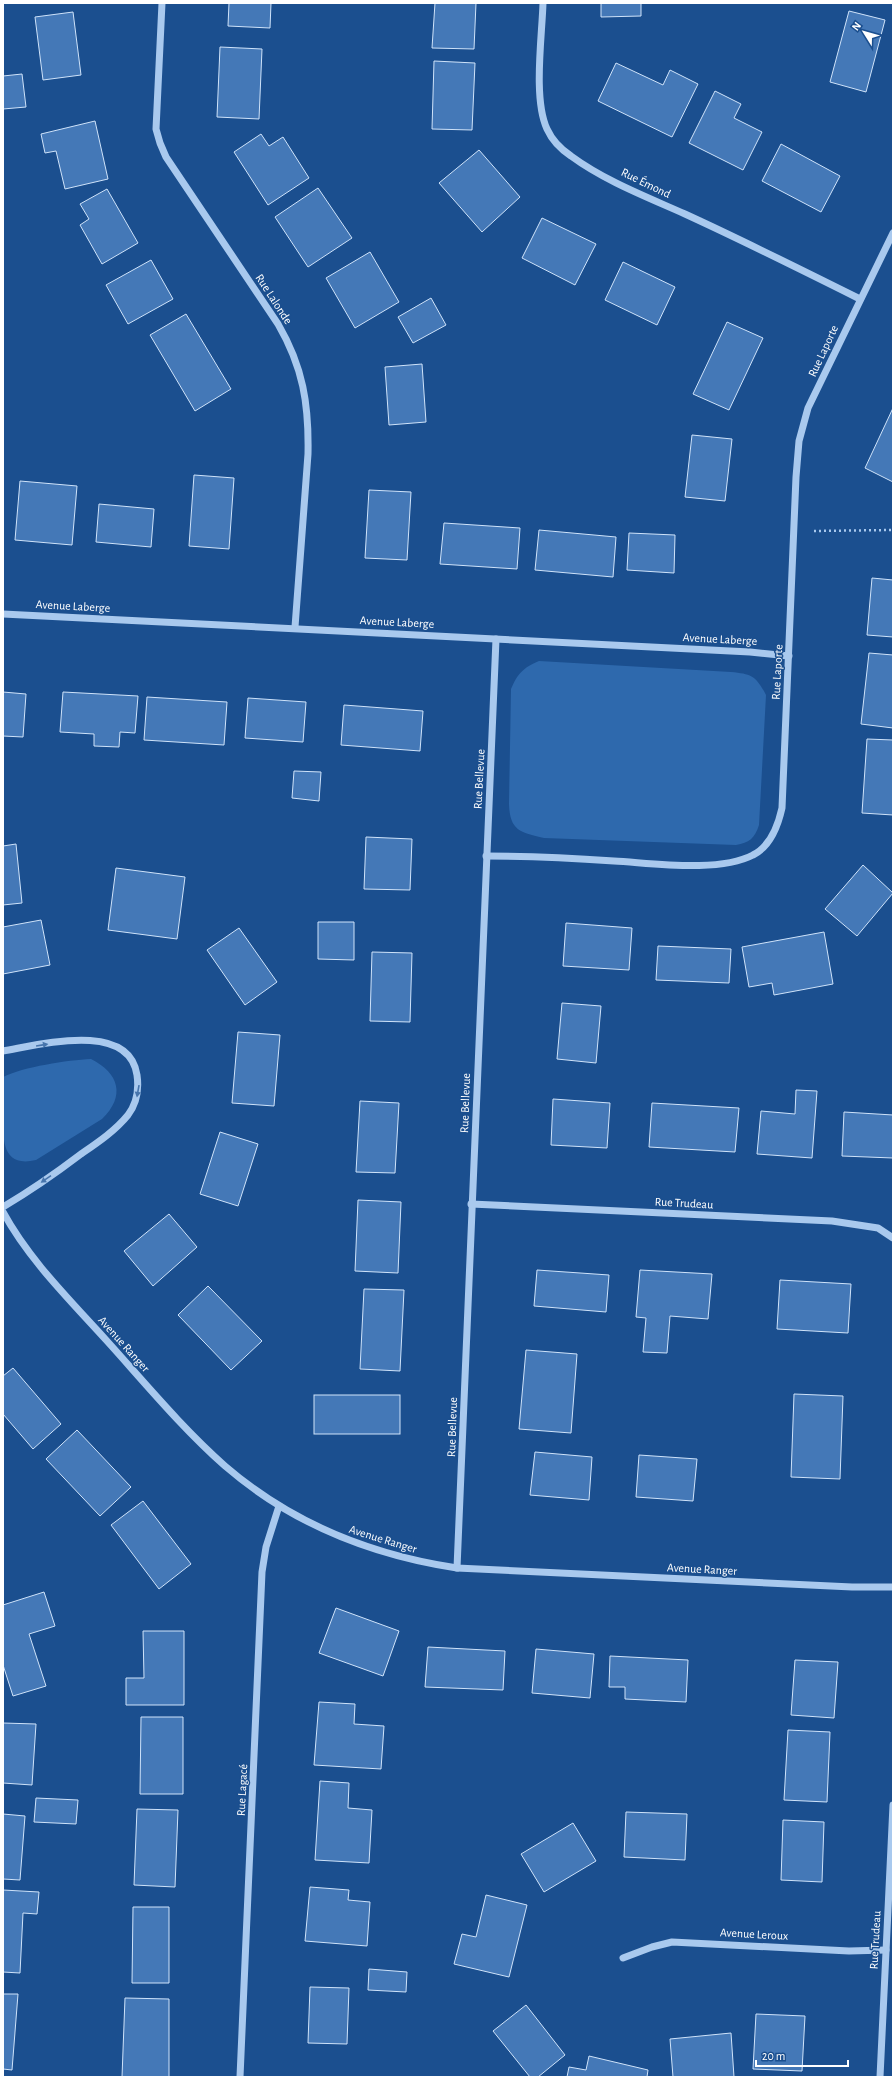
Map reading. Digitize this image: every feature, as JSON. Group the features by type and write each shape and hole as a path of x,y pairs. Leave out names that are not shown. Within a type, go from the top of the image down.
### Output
{"street":[{"name":"Rue Lalonde","path":"162,3 156,129 160,144 186,188 278,324 288,342 303,380 309,427 295,628"},
{"name":"Rue Émond","path":"543,3 540,79 543,117 553,139 570,156 600,173 755,246 860,299"},
{"name":"Rue Laporte","path":"486,856 712,865 728,864 754,855 765,846 772,836 778,824 782,808 796,477 799,441 808,408 893,233"},
{"name":"Avenue Laberge","path":"3,614 750,652 789,656"},
{"name":"Rue Bellevue","path":"457,1568 471,1204 496,639"},
{"path":"3,1051 76,1041 110,1043 121,1048 130,1056 137,1071 139,1086 135,1103 116,1128 55,1173 3,1207"},
{"name":"Rue Trudeau","path":"471,1204 832,1221 878,1228 893,1238"},
{"name":"Avenue Ranger","path":"3,1212 18,1237 52,1280 158,1398 225,1465 279,1506 347,1540 398,1557 457,1568 893,1587"},
{"name":"Rue Lagacé","path":"240,2077 262,1572 266,1547 279,1506"},
{"name":"Rue Trudeau","path":"880,2077 893,1805"},
{"name":"Avenue Leroux","path":"623,1958 652,1947 672,1942 850,1951 886,1950"}],"path":[{"path":"794,531 893,530"}],"shaded area":[{"path":"539,661 731,672 753,677 766,695 759,825 753,837 745,843 736,845 544,838 518,829 512,820 509,804 511,689 516,679 522,672 529,666"},
{"path":"91,1059 108,1071 116,1086 114,1102 110,1110 102,1119 36,1160 16,1160 7,1150 4,1142 3,1077 22,1070 46,1065"}],"building":[{"path":"229,3 271,3 270,28 228,26"},
{"path":"435,3 476,3 474,49 432,48"},
{"path":"601,3 641,3 641,16 601,17"},
{"path":"849,11 885,20 866,92 830,82"},
{"path":"73,12 81,75 43,80 35,17"},
{"path":"220,47 262,49 259,119 217,117"},
{"path":"434,61 475,63 472,130 432,129"},
{"path":"616,63 663,85 670,70 698,84 672,137 598,101"},
{"path":"22,74 26,107 3,109 3,76"},
{"path":"715,91 741,104 734,118 762,132 743,170 689,143"},
{"path":"95,121 108,179 65,189 56,151 45,153 41,134"},
{"path":"261,134 269,146 283,137 309,178 268,205 234,152"},
{"path":"781,144 840,176 821,212 762,181"},
{"path":"479,150 520,197 482,232 439,183"},
{"path":"318,188 352,238 308,267 275,217"},
{"path":"107,189 138,243 102,264 80,225 89,219 80,204"},
{"path":"542,218 596,244 575,285 522,258"},
{"path":"370,252 399,302 355,328 326,278"},
{"path":"151,260 173,299 128,324 106,285"},
{"path":"623,262 675,287 657,325 605,300"},
{"path":"431,298 446,325 413,343 398,317"},
{"path":"186,314 231,389 195,411 150,335"},
{"path":"727,322 763,338 729,410 693,394"},
{"path":"422,364 426,422 389,425 385,367"},
{"path":"893,408 893,482 865,468"},
{"path":"692,435 732,439 725,501 685,497"},
{"path":"194,475 234,478 229,549 189,546"},
{"path":"20,481 77,486 72,545 15,540"},
{"path":"369,490 411,492 407,560 365,558"},
{"path":"99,504 154,509 151,547 96,542"},
{"path":"444,523 520,528 517,569 440,564"},
{"path":"539,530 616,537 613,577 535,570"},
{"path":"629,533 675,535 674,573 627,570"},
{"path":"872,578 893,580 893,637 867,635"},
{"path":"869,653 893,655 893,728 861,724"},
{"path":"3,692 26,694 23,737 3,736"},
{"path":"63,692 138,696 135,733 120,732 119,747 94,746 94,734 60,732"},
{"path":"147,697 227,702 224,745 144,740"},
{"path":"248,698 306,702 303,742 245,738"},
{"path":"344,705 423,711 420,751 341,745"},
{"path":"867,739 893,740 893,815 862,813"},
{"path":"294,771 321,772 319,801 292,798"},
{"path":"366,837 412,839 410,890 364,889"},
{"path":"16,844 22,903 3,905 3,846"},
{"path":"863,865 893,893 857,936 825,909"},
{"path":"116,868 185,877 177,939 108,930"},
{"path":"41,920 50,965 3,974 3,927"},
{"path":"318,922 354,922 354,960 318,959"},
{"path":"566,923 632,928 629,970 563,966"},
{"path":"239,928 277,982 245,1005 207,950"},
{"path":"824,932 833,984 774,995 772,983 749,987 742,947"},
{"path":"658,946 731,949 729,983 656,980"},
{"path":"372,952 412,953 410,1022 370,1021"},
{"path":"562,1003 601,1006 596,1063 557,1059"},
{"path":"238,1032 280,1035 274,1106 232,1103"},
{"path":"796,1090 817,1091 812,1158 757,1154 761,1111 795,1114"},
{"path":"553,1099 610,1103 607,1148 551,1145"},
{"path":"360,1101 399,1103 395,1173 356,1172"},
{"path":"652,1103 739,1108 735,1152 649,1147"},
{"path":"844,1112 893,1115 893,1158 842,1156"},
{"path":"220,1132 258,1144 238,1206 200,1194"},
{"path":"358,1200 401,1202 398,1273 355,1271"},
{"path":"169,1214 197,1247 153,1286 124,1251"},
{"path":"537,1270 609,1275 606,1312 534,1306"},
{"path":"640,1270 712,1274 708,1319 670,1316 667,1353 643,1352 646,1318 636,1317"},
{"path":"780,1280 851,1284 848,1333 777,1329"},
{"path":"208,1286 262,1341 231,1370 178,1315"},
{"path":"364,1289 404,1290 400,1371 360,1369"},
{"path":"526,1350 577,1354 571,1433 519,1429"},
{"path":"13,1368 61,1424 33,1449 3,1414 3,1376"},
{"path":"794,1394 843,1396 840,1479 791,1477"},
{"path":"314,1395 400,1395 400,1434 314,1434"},
{"path":"77,1430 131,1487 100,1516 46,1459"},
{"path":"535,1452 592,1457 589,1500 530,1495"},
{"path":"639,1455 697,1459 693,1501 636,1497"},
{"path":"143,1501 191,1564 159,1589 111,1525"},
{"path":"44,1592 55,1626 29,1634 46,1686 13,1696 3,1665 3,1605"},
{"path":"336,1608 399,1631 383,1676 319,1653"},
{"path":"143,1631 184,1631 184,1705 126,1705 126,1678 144,1678"},
{"path":"428,1647 505,1651 503,1690 425,1687"},
{"path":"536,1649 594,1654 590,1698 532,1693"},
{"path":"610,1656 688,1660 686,1702 625,1699 625,1687 609,1687"},
{"path":"795,1660 838,1662 834,1718 791,1715"},
{"path":"319,1702 355,1704 354,1724 384,1726 381,1769 314,1765"},
{"path":"141,1717 183,1717 183,1794 140,1794"},
{"path":"3,1723 36,1724 32,1785 3,1783"},
{"path":"788,1730 830,1732 827,1802 784,1800"},
{"path":"320,1781 349,1783 348,1808 372,1810 369,1863 315,1860"},
{"path":"36,1798 78,1800 76,1824 34,1822"},
{"path":"137,1809 178,1810 175,1887 134,1885"},
{"path":"626,1812 687,1814 685,1860 624,1857"},
{"path":"3,1814 25,1816 20,1880 3,1879"},
{"path":"783,1820 824,1822 822,1882 781,1880"},
{"path":"573,1823 596,1861 544,1892 521,1854"},
{"path":"310,1887 349,1890 348,1900 370,1902 367,1946 305,1941"},
{"path":"3,1890 39,1892 37,1914 23,1913 20,1973 3,1972"},
{"path":"486,1895 527,1905 509,1977 454,1964 462,1934 476,1937"},
{"path":"133,1907 169,1907 169,1983 132,1983"},
{"path":"369,1969 407,1972 406,1992 368,1990"},
{"path":"310,1987 349,1988 347,2044 308,2043"},
{"path":"3,1994 18,1994 12,2070 3,2069"},
{"path":"125,1998 169,1999 169,2077 122,2077"},
{"path":"526,2005 565,2055 538,2077 530,2077 493,2031"},
{"path":"756,2014 805,2016 802,2071 753,2069"},
{"path":"731,2033 734,2077 673,2077 670,2039"},
{"path":"589,2056 648,2070 647,2077 567,2077 569,2067 586,2070"}]}
